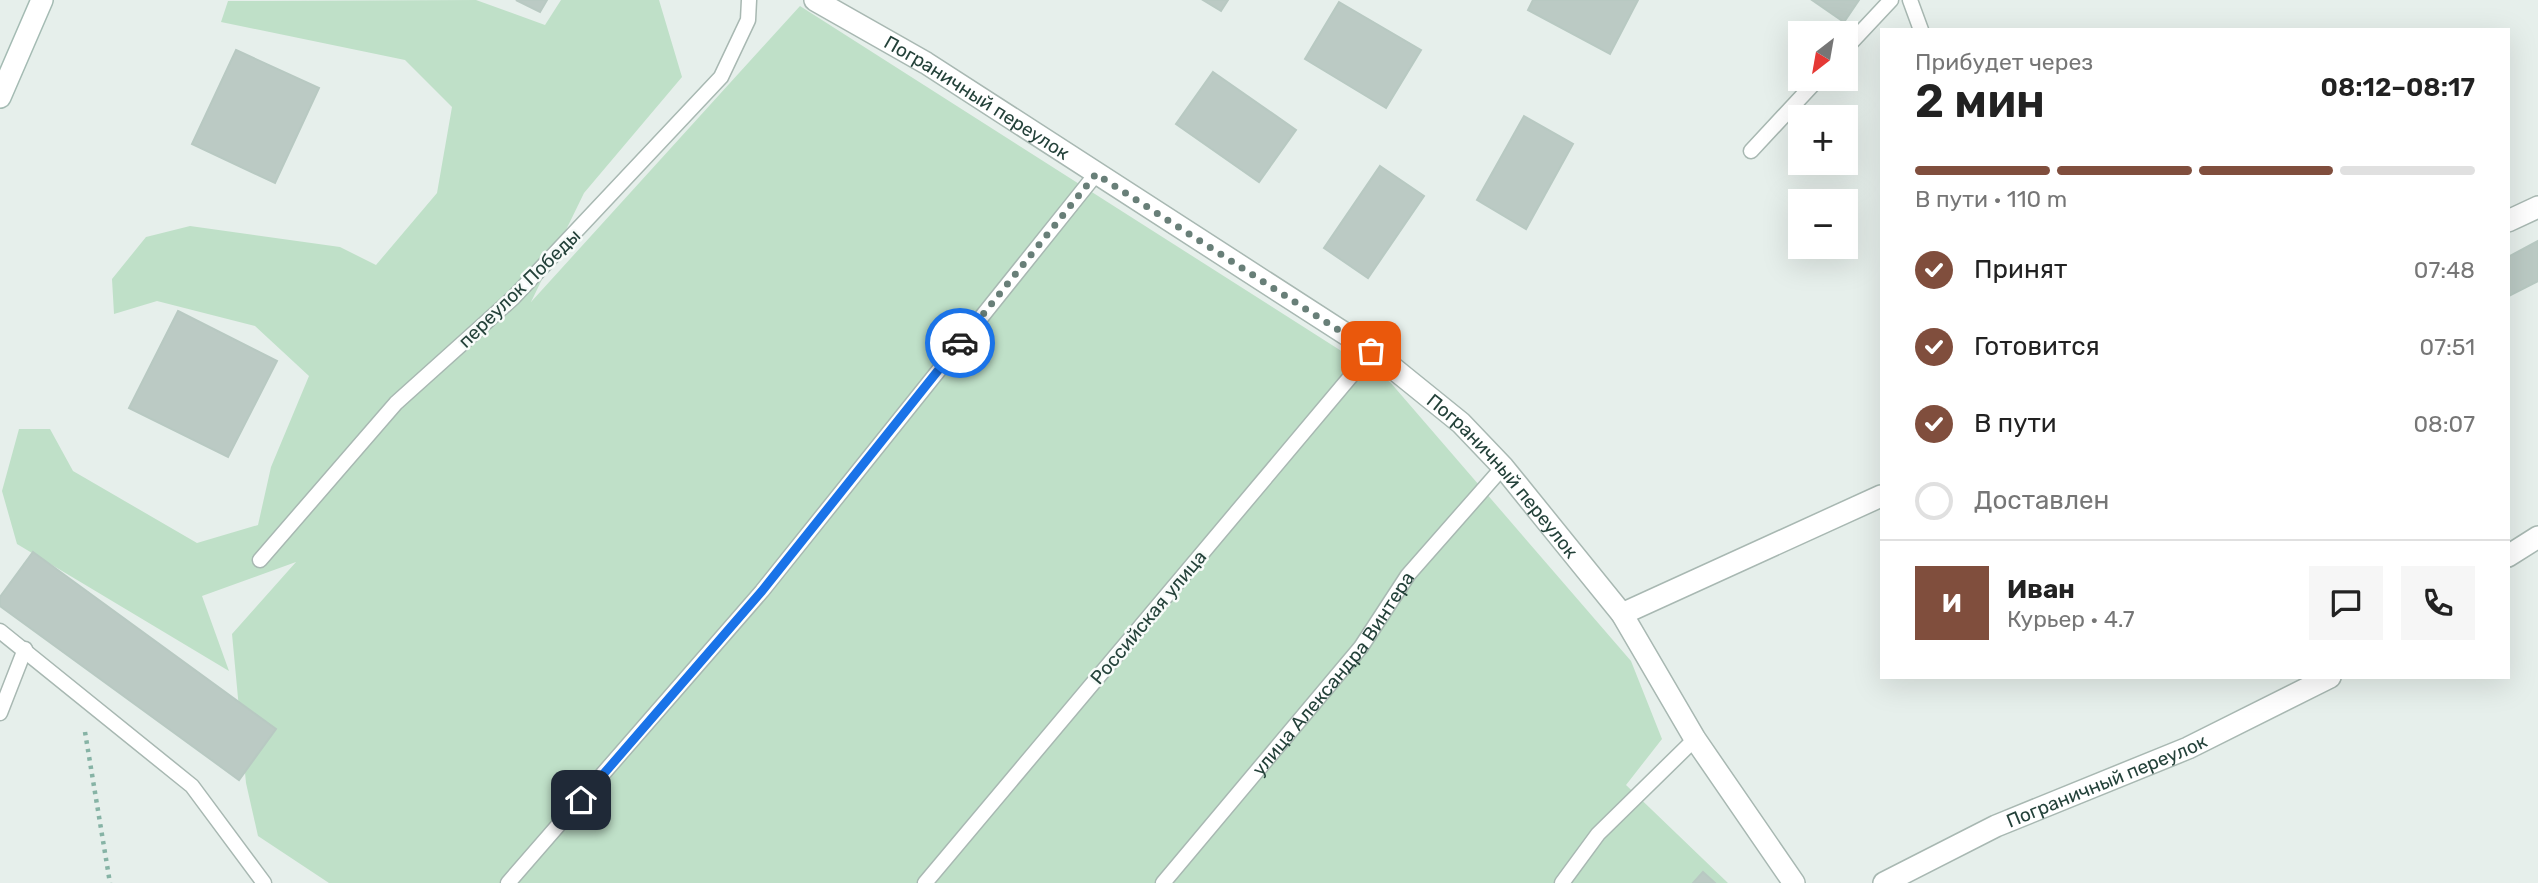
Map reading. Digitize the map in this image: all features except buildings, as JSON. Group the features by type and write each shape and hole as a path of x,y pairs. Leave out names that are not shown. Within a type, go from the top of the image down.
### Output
{"street":[{"path":"0,97 43,0"},
{"name":"Пограничный переулок","path":"815,0 926,63 1371,351 1461,423 1503,467 1622,614 1695,739 1794,883"},
{"path":"2510,220 2538,207"},
{"path":"1622,614 1880,496"},
{"path":"2510,555 2538,537"},
{"name":"Пограничный переулок","path":"1884,883 1996,826 2188,748 2326,679"}],"lane":[{"name":"переулок Победы","path":"260,560 396,402 513,298 721,77 748,20 749,0"},
{"path":"1858,35 1891,0"},
{"path":"1910,0 1920,28"},
{"path":"1751,150 1807,91"},
{"path":"508,883 762,591 1096,174"},
{"name":"Российская улица","path":"925,883 1371,351"},
{"name":"улица Александра Винтера","path":"1163,883 1361,647 1408,575 1503,467"},
{"path":"0,631 192,786 264,883"},
{"path":"0,713 25,649"},
{"path":"1562,883 1598,834 1695,739"}],"path":[{"path":"78,692 110,883"}],"green space":[{"path":"476,0 545,25 561,0 659,0 682,77 584,193 531,302 800,6 1390,382 1631,661 1662,739 1626,785 1728,883 329,883 258,836 246,783 232,634 296,562 202,596 229,671 17,544 2,491 19,429 50,429 73,471 197,543 258,525 271,467 309,376 255,326 157,301 114,314 112,279 146,237 190,226 340,247 376,265 437,193 452,107 405,60 221,22 228,1"}],"way so far":[{"path":"960,343 1096,174 1371,351"}],"route":[{"path":"581,800 762,591 960,343"}]}
